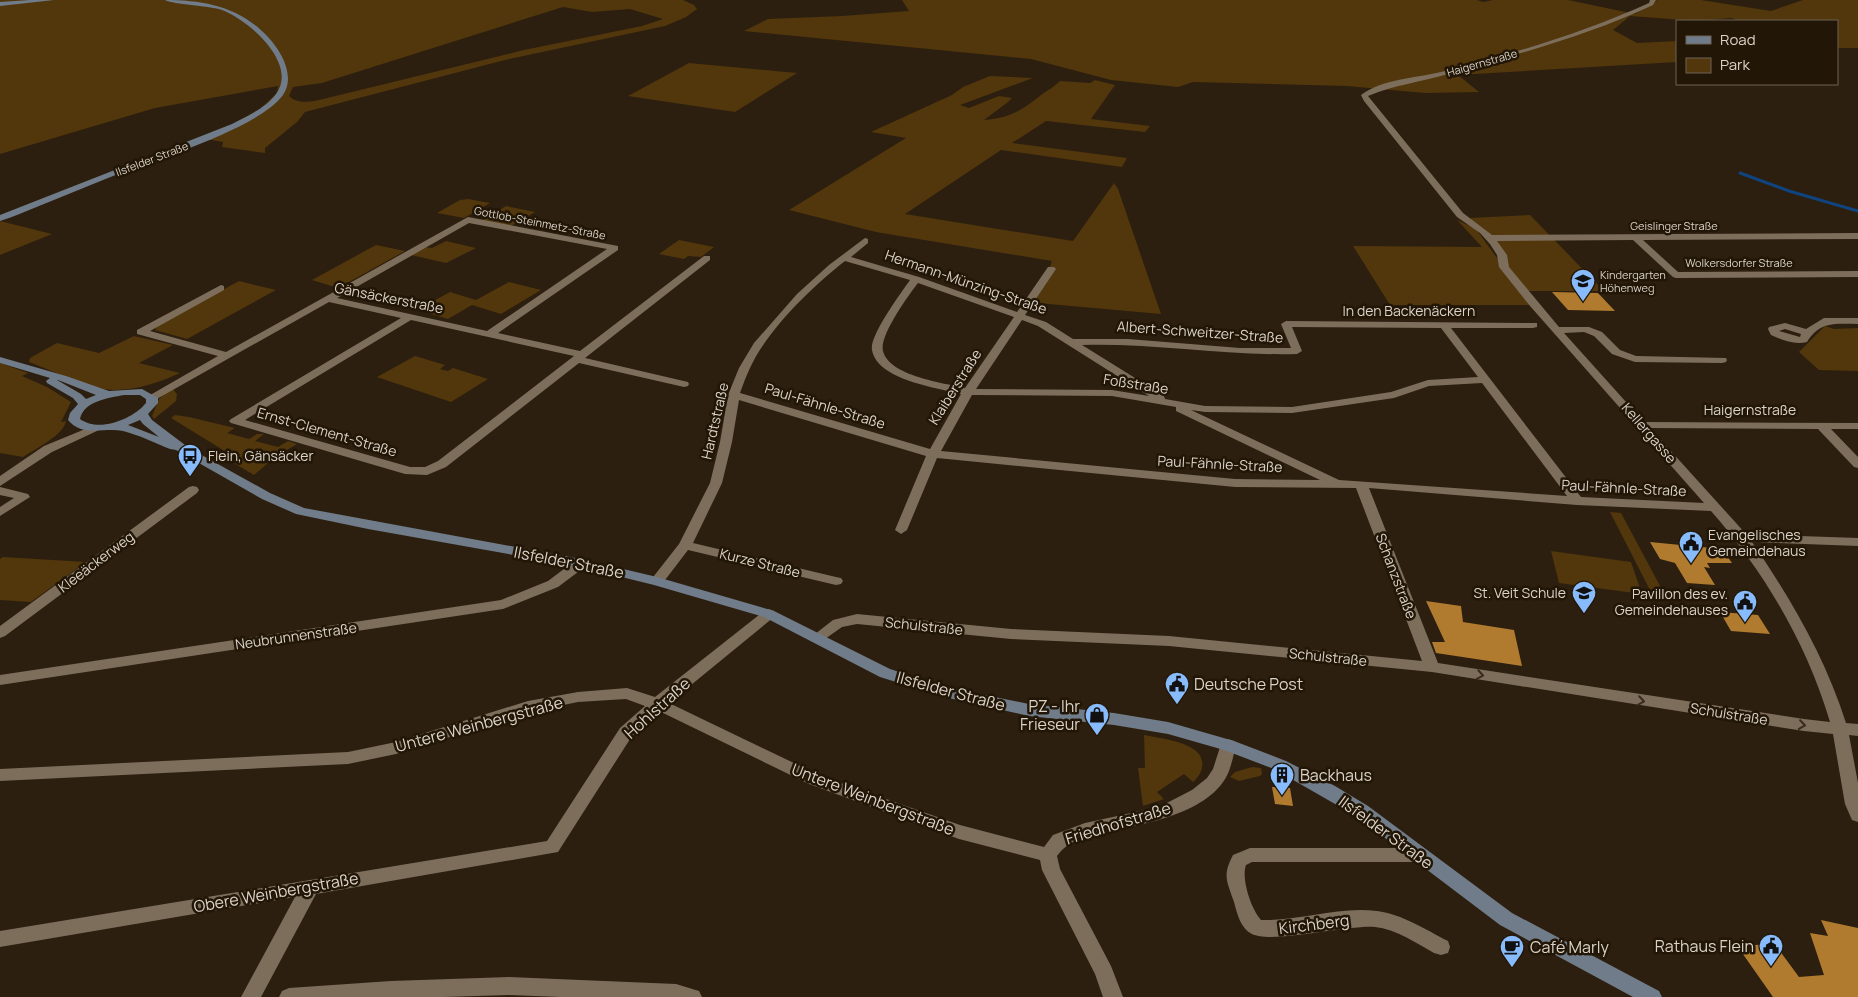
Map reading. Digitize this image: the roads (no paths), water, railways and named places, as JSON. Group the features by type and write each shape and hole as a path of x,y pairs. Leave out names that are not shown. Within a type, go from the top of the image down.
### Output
{"main road":[{"path":"0,4 51,0"},
{"name":"Ilsfelder Straße","path":"0,218 224,130 263,109 280,94 284,76 279,53 257,28 236,13 206,5 168,0"},
{"path":"0,360 62,378 108,395"},
{"path":"19,366 63,387 77,396 85,405"},
{"path":"77,424 74,416 85,405 108,395 124,392 138,392 151,398 152,403 143,414"},
{"name":"Ilsfelder Straße","path":"77,424 83,427 95,428 112,426 143,414 147,422 185,451"},
{"name":"Ilsfelder Straße","path":"112,426 129,429 185,451 266,496 300,511 581,563 657,581 769,614 886,673 944,692 1029,710 1154,725 1228,746 1280,765 1329,791 1388,829 1506,919 1652,997"}],"street":[{"name":"Haigernstraße","path":"1400,144 1364,95 1369,92 1450,72 1612,22 1642,8 1653,0"},
{"name":"Kellergasse","path":"1400,144 1460,215 1483,231 1502,255 1504,267 1533,304 1742,538 1794,616 1830,694 1840,730 1853,804 1858,815"},
{"name":"Gottlob-Steinmetz-Straße","path":"328,298 468,220 615,248 490,334"},
{"name":"Geislinger Straße","path":"1489,238 1858,236"},
{"name":"Wolkersdorfer Straße","path":"1635,237 1676,275 1858,274"},
{"name":"Hardtstraße","path":"657,581 685,545 716,483 726,442 734,394 744,368 759,343 800,296 865,241"},
{"path":"580,357 707,258"},
{"name":"Hermann-Münzing-Straße","path":"845,258 916,279 1042,324 1171,405 1337,483"},
{"name":"Klaiberstraße","path":"902,530 933,454 968,392 1051,269"},
{"name":"Foßstraße","path":"916,279 901,299 880,338 877,350 882,362 916,380 968,392 1112,393 1147,398 1171,405 1205,409 1292,410 1363,402 1394,395 1428,383 1483,380"},
{"path":"222,288 141,332 226,355"},
{"name":"Gänsäckerstraße","path":"151,398 328,298 490,334 684,384"},
{"name":"Ernst-Clement-Straße","path":"410,316 235,421 409,471 427,471 442,464 580,357"},
{"path":"1807,333 1824,321 1858,321"},
{"name":"Albert-Schweitzer-Straße","path":"1071,342 1109,340 1268,353 1297,351 1286,324"},
{"name":"In den Backenäckern","path":"1286,324 1533,325"},
{"path":"1444,325 1483,380 1577,501"},
{"path":"1558,330 1584,329 1598,334 1616,352 1635,359 1722,360"},
{"name":"Gänsäckerstraße","path":"138,392 203,367"},
{"name":"Paul-Fähnle-Straße","path":"734,394 933,454 1235,482 1361,484 1577,501 1714,508"},
{"path":"0,482 48,449 77,424"},
{"name":"Haigernstraße","path":"1641,425 1858,426"},
{"path":"1820,425 1858,464"},
{"path":"48,449 95,428"},
{"name":"Schanzstraße","path":"1361,484 1432,667"},
{"name":"Kleeäckerweg","path":"0,633 193,490"},
{"path":"0,491 24,497 0,512"},
{"path":"1742,538 1858,542"},
{"name":"Kurze Straße","path":"685,545 836,582"},
{"name":"Neubrunnenstraße","path":"0,680 503,604 553,584 581,563"},
{"name":"Hohlstraße","path":"552,847 626,732 657,704 769,614"},
{"name":"Schulstraße","path":"817,638 838,623 857,619 1011,634 1169,641 1432,667 1550,687 1840,730 1858,730"},
{"name":"Untere Weinbergstraße","path":"0,775 348,758 396,748 528,707 578,697 627,693 657,704 815,780 959,832 1048,855"},
{"name":"Friedhofstraße","path":"1048,855 1059,840 1085,830 1163,813 1198,795 1213,783 1221,771 1228,746"},
{"name":"Obere Weinbergstraße","path":"0,939 552,847"},
{"path":"1048,855 1051,870 1104,972 1113,997"},
{"name":"Kirchberg","path":"1420,855 1250,856 1239,860 1234,874 1248,918 1258,928 1271,929 1342,919 1379,920 1411,931 1441,947"},
{"path":"251,997 311,886"},
{"path":"289,997 391,990 509,986 676,993 692,997"}],"waterway":[{"path":"1740,173 1789,191 1858,211"}],"place":[{"name":"Kindergarten Höhenweg","path":"1583,302"},
{"name":"Flein, Gänsäcker","path":"190,477"},
{"name":"Evangelisches Gemeindehaus","path":"1691,564"},
{"name":"St. Veit Schule","path":"1584,614"},
{"name":"Pavillon des ev. Gemeindehauses","path":"1745,623"},
{"name":"Deutsche Post","path":"1177,705"},
{"name":"PZ - Ihr Frieseur","path":"1097,736"},
{"name":"Backhaus","path":"1282,796"},
{"name":"Rathaus Flein","path":"1771,967"},
{"name":"Café Marly","path":"1512,968"}]}
